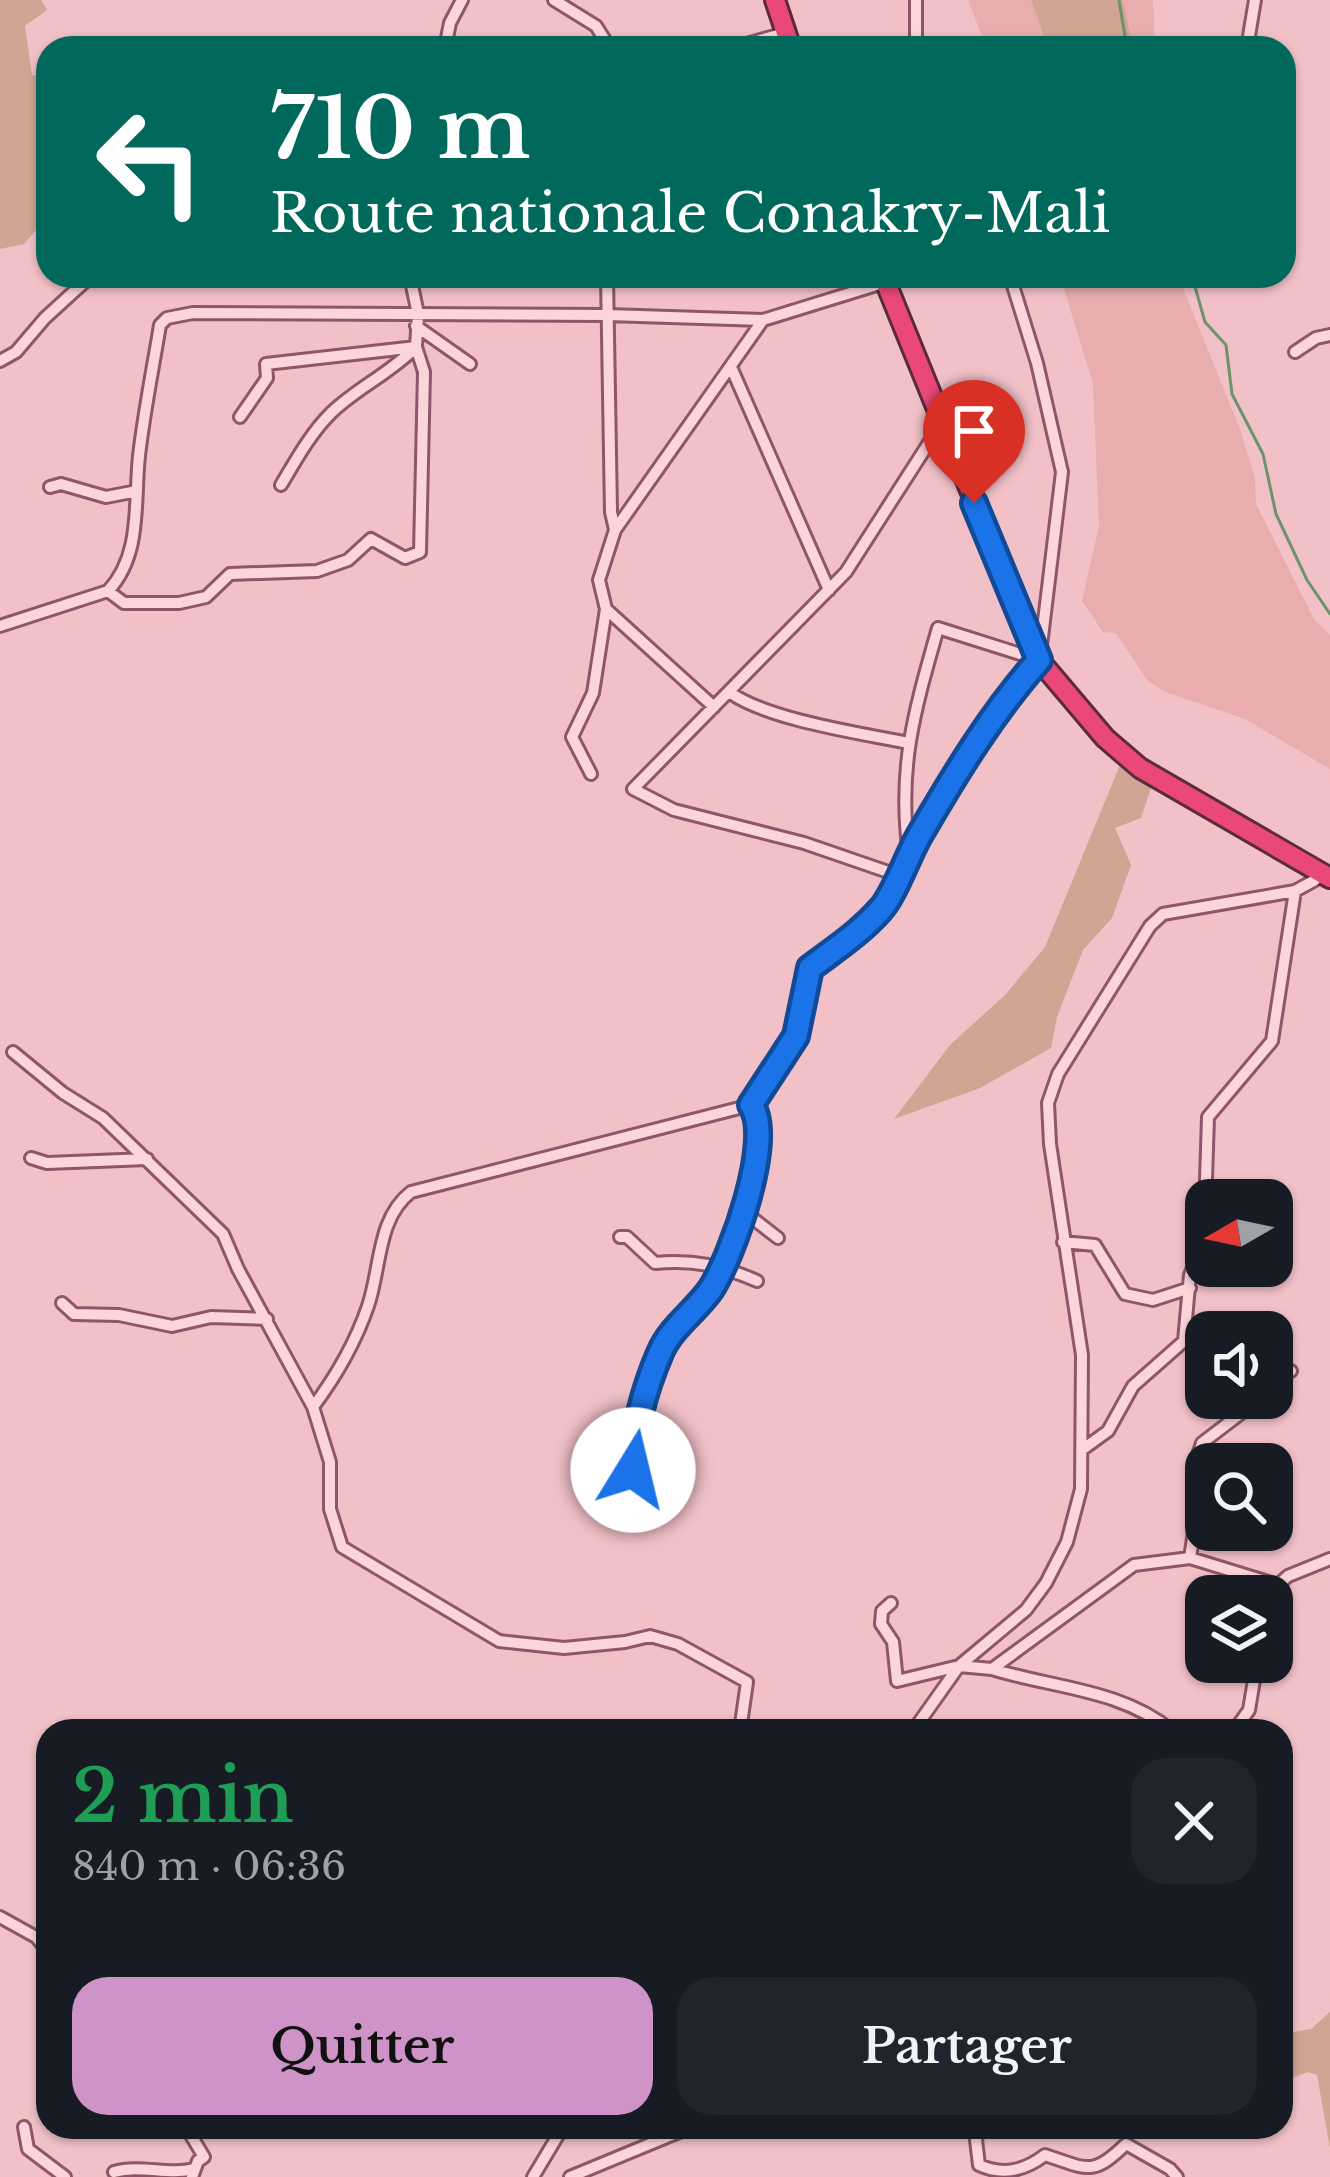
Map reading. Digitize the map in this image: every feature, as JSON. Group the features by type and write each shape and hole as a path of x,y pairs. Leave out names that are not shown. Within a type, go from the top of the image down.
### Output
{"highway":[{"path":"775,0 787,36"},
{"path":"888,288 1039,660 1093,725 1140,768 1325,875"}],"street":[{"path":"447,36 462,0"},
{"path":"554,0 596,26 602,36"},
{"path":"916,0 916,36"},
{"path":"1249,36 1256,0"},
{"path":"0,361 16,352 78,288"},
{"path":"108,592 124,603 179,603 206,597 230,574 317,571 348,560 371,539 405,558 419,552 424,372 416,347 412,288"},
{"path":"608,288 615,530"},
{"path":"0,626 108,592 129,558 139,456 160,325 167,318 193,313 417,320 608,315 764,320 858,288"},
{"path":"313,1407 345,1364 369,1303 385,1233 398,1202 411,1192 751,1105 796,1036 810,968 847,944 886,904 897,875 976,742 1039,660 1062,472 1037,362 1014,288"},
{"path":"417,320 470,364"},
{"path":"591,773 572,737 593,693 606,609 598,580 615,530 764,320"},
{"path":"1295,352 1330,335"},
{"path":"240,417 267,378 266,364 416,347"},
{"path":"281,485 331,413 390,373 416,347"},
{"path":"731,368 829,590"},
{"path":"897,875 804,843 674,810 633,789 846,572 942,424"},
{"path":"50,487 61,484 106,497 137,491"},
{"path":"606,609 714,707"},
{"path":"909,854 902,806 908,743 938,628 1039,660"},
{"path":"729,692 740,700 816,723 908,743"},
{"path":"921,1719 959,1666 1026,1610 1046,1583 1066,1542 1081,1489 1082,1355 1063,1242 1048,1103 1058,1074 1150,926 1163,914 1295,891 1325,875"},
{"path":"1083,1449 1108,1431 1133,1386 1184,1341 1190,1275 1204,1242 1208,1118 1272,1041 1295,891"},
{"path":"13,1052 103,1118 224,1234 313,1407 330,1462 330,1509 342,1547 499,1641 564,1648 650,1636 678,1644 747,1682 742,1719"},
{"path":"656,1487 634,1477 633,1446 661,1350 709,1292 723,1266 759,1136 758,1114 751,1105"},
{"path":"32,1158 47,1163 147,1159"},
{"path":"742,1210 778,1238"},
{"path":"620,1237 655,1263 723,1266 757,1282"},
{"path":"1063,1242 1095,1245 1125,1294 1154,1300 1190,1288"},
{"path":"62,1304 74,1314 118,1315 172,1326 211,1317 267,1318"},
{"path":"1190,1558 1198,1506 1195,1464 1202,1443 1233,1419"},
{"path":"992,1669 1134,1565 1190,1558 1245,1575"},
{"path":"1290,1575 1330,1559"},
{"path":"891,1604 882,1611 881,1624 893,1642 897,1681 959,1666 992,1669 1070,1686 1147,1710 1158,1719"},
{"path":"1243,1719 1254,1683"},
{"path":"0,1917 36,1937"},
{"path":"24,2127 28,2149 64,2177"},
{"path":"114,2173 141,2168 189,2174 204,2157 193,2139"},
{"path":"532,2177 556,2139"},
{"path":"570,2177 662,2139"},
{"path":"976,2139 980,2165 998,2173 1031,2166 1045,2156 1087,2169 1105,2166 1126,2144 1177,2177"}],"shaded area":[{"path":"0,0 41,0 47,10 25,26 32,75 36,76 36,230 24,244 0,249"},
{"path":"968,0 1031,0 1044,36 982,36"},
{"path":"1031,0 1123,0 1130,36 1044,36"},
{"path":"1123,0 1153,0 1154,36 1130,36"},
{"path":"1064,288 1183,288 1240,429 1255,478 1256,504 1314,619 1330,635 1330,769 1245,719 1165,692 1147,680 1116,633 1103,632 1082,601 1099,526 1093,384"},
{"path":"1120,765 1152,785 1141,818 1115,828 1131,865 1112,918 1083,950 1057,1017 1051,1048 980,1088 894,1119 950,1045 1005,995 1045,947"},
{"path":"1330,2012 1330,2148 1317,2075 1308,2072 1293,2078 1293,2032 1311,2029"}],"waterway":[{"path":"1119,0 1125,36"},
{"path":"1195,288 1205,322 1226,345 1232,394 1263,454 1276,514 1307,580 1330,614"}],"route":[{"path":"633,1470 633,1446 661,1350 709,1292 723,1266 753,1175 759,1136 758,1114 751,1105 796,1036 810,968 847,944 886,904 899,871 957,772 1010,693 1039,660 974,503"}]}
